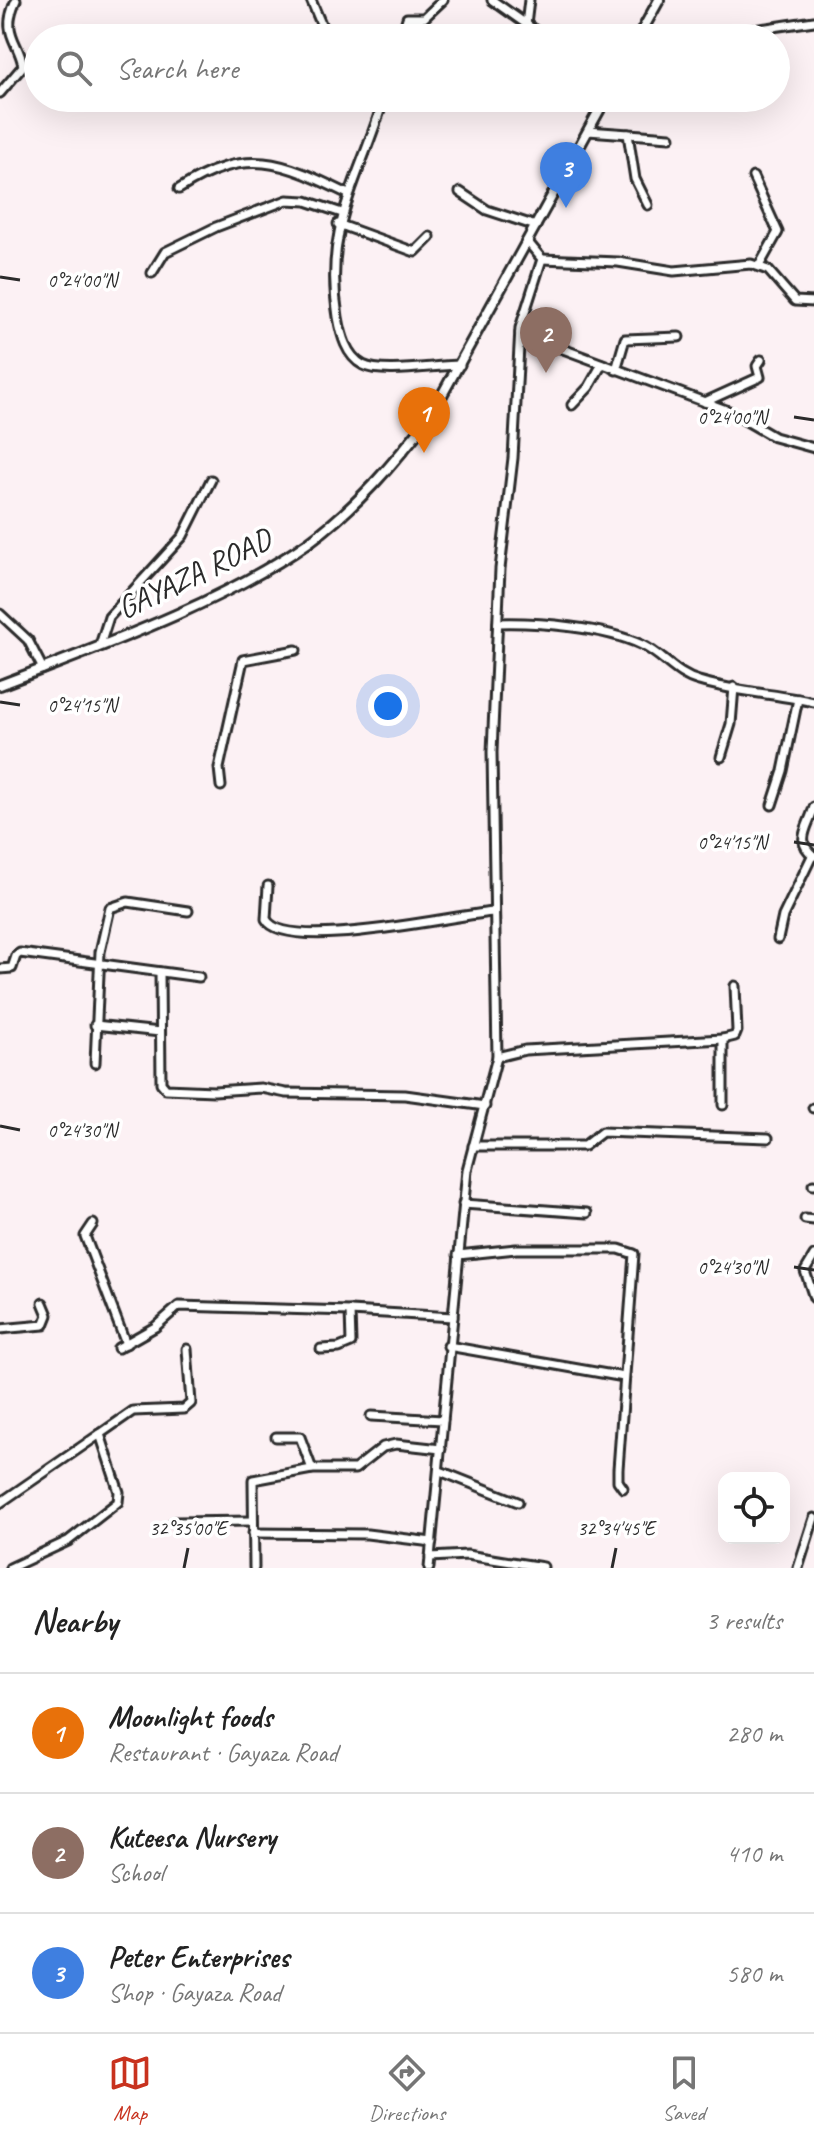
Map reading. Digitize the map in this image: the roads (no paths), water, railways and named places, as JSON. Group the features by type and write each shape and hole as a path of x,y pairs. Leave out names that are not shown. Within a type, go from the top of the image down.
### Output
{"main road":[{"path":"646,24 659,0"},
{"name":"GAYAZA ROAD","path":"0,685 252,579 310,541 350,508 399,457 431,415 598,112"}],"street":[{"path":"0,93 23,66 3,39 0,26 3,11 16,0"},
{"path":"311,0 321,24"},
{"path":"405,24 407,18 424,18 443,0"},
{"path":"492,0 525,24"},
{"path":"526,24 529,0"},
{"path":"790,25 814,21"},
{"path":"379,112 338,224 334,258 341,333 355,359 378,368 460,365"},
{"path":"588,131 670,137"},
{"path":"628,134 635,179 648,205"},
{"path":"179,189 218,169 267,162 290,167 348,194"},
{"path":"753,177 778,232 759,266"},
{"path":"460,192 487,210 536,226"},
{"path":"152,273 165,252 216,227 287,200 306,201 342,213"},
{"path":"338,224 415,252 430,237"},
{"path":"527,241 542,259 618,262 674,271 732,264 759,266 768,270 795,301 814,302"},
{"path":"429,1568 463,1204 473,1146 497,1057 492,752 498,623 516,427 520,333 542,259"},
{"path":"520,333 741,416 774,437 814,448"},
{"path":"616,370 625,339 679,337"},
{"path":"705,402 760,377 757,366 761,360"},
{"path":"572,405 589,387 602,364"},
{"path":"100,645 109,617 183,536 211,480"},
{"path":"0,614 28,640 43,669"},
{"path":"498,623 540,621 643,645 690,678 814,702"},
{"path":"221,786 219,768 243,660 296,650"},
{"path":"721,757 732,718 734,687"},
{"path":"772,805 783,771 798,699"},
{"path":"778,939 783,916 813,856 801,839 814,807"},
{"path":"268,886 266,919 277,928 321,933 383,931 494,912"},
{"path":"95,1063 99,965 110,908 128,902 188,911"},
{"path":"0,969 12,968 20,953 199,977"},
{"path":"160,972 161,1083 166,1089 214,1091 261,1088 286,1093 405,1095 485,1106"},
{"path":"497,1057 525,1050 735,1036 735,986"},
{"path":"95,1025 160,1032"},
{"path":"723,1039 723,1105"},
{"path":"473,1146 584,1146 602,1132 768,1138"},
{"path":"463,1204 587,1213"},
{"path":"805,1219 814,1220"},
{"path":"93,1224 85,1236 122,1346 155,1327 179,1306 453,1317"},
{"path":"458,1255 516,1249 630,1250 634,1254 635,1274 618,1469 618,1481 623,1488"},
{"path":"814,1256 805,1271 814,1298"},
{"path":"0,1329 44,1325 48,1315 43,1303"},
{"path":"321,1349 339,1348 351,1343 350,1311"},
{"path":"448,1346 624,1377"},
{"path":"0,1503 133,1411 184,1409 191,1403 187,1349"},
{"path":"371,1416 443,1420"},
{"path":"10,1568 68,1541 118,1502 119,1492 100,1434"},
{"path":"276,1437 300,1437 312,1469"},
{"path":"254,1568 253,1480 312,1469 359,1468 383,1447 396,1444 441,1449"},
{"path":"440,1471 518,1502"},
{"path":"798,1568 814,1518"},
{"path":"174,1522 253,1521"},
{"path":"253,1533 367,1534 432,1542"},
{"path":"430,1557 467,1555 543,1567"}],"place":[{"name":"Peter Enterprises","path":"566,208"},
{"name":"Kuteesa Nursery","path":"546,373"},
{"name":"Moonlight foods","path":"424,453"}]}
